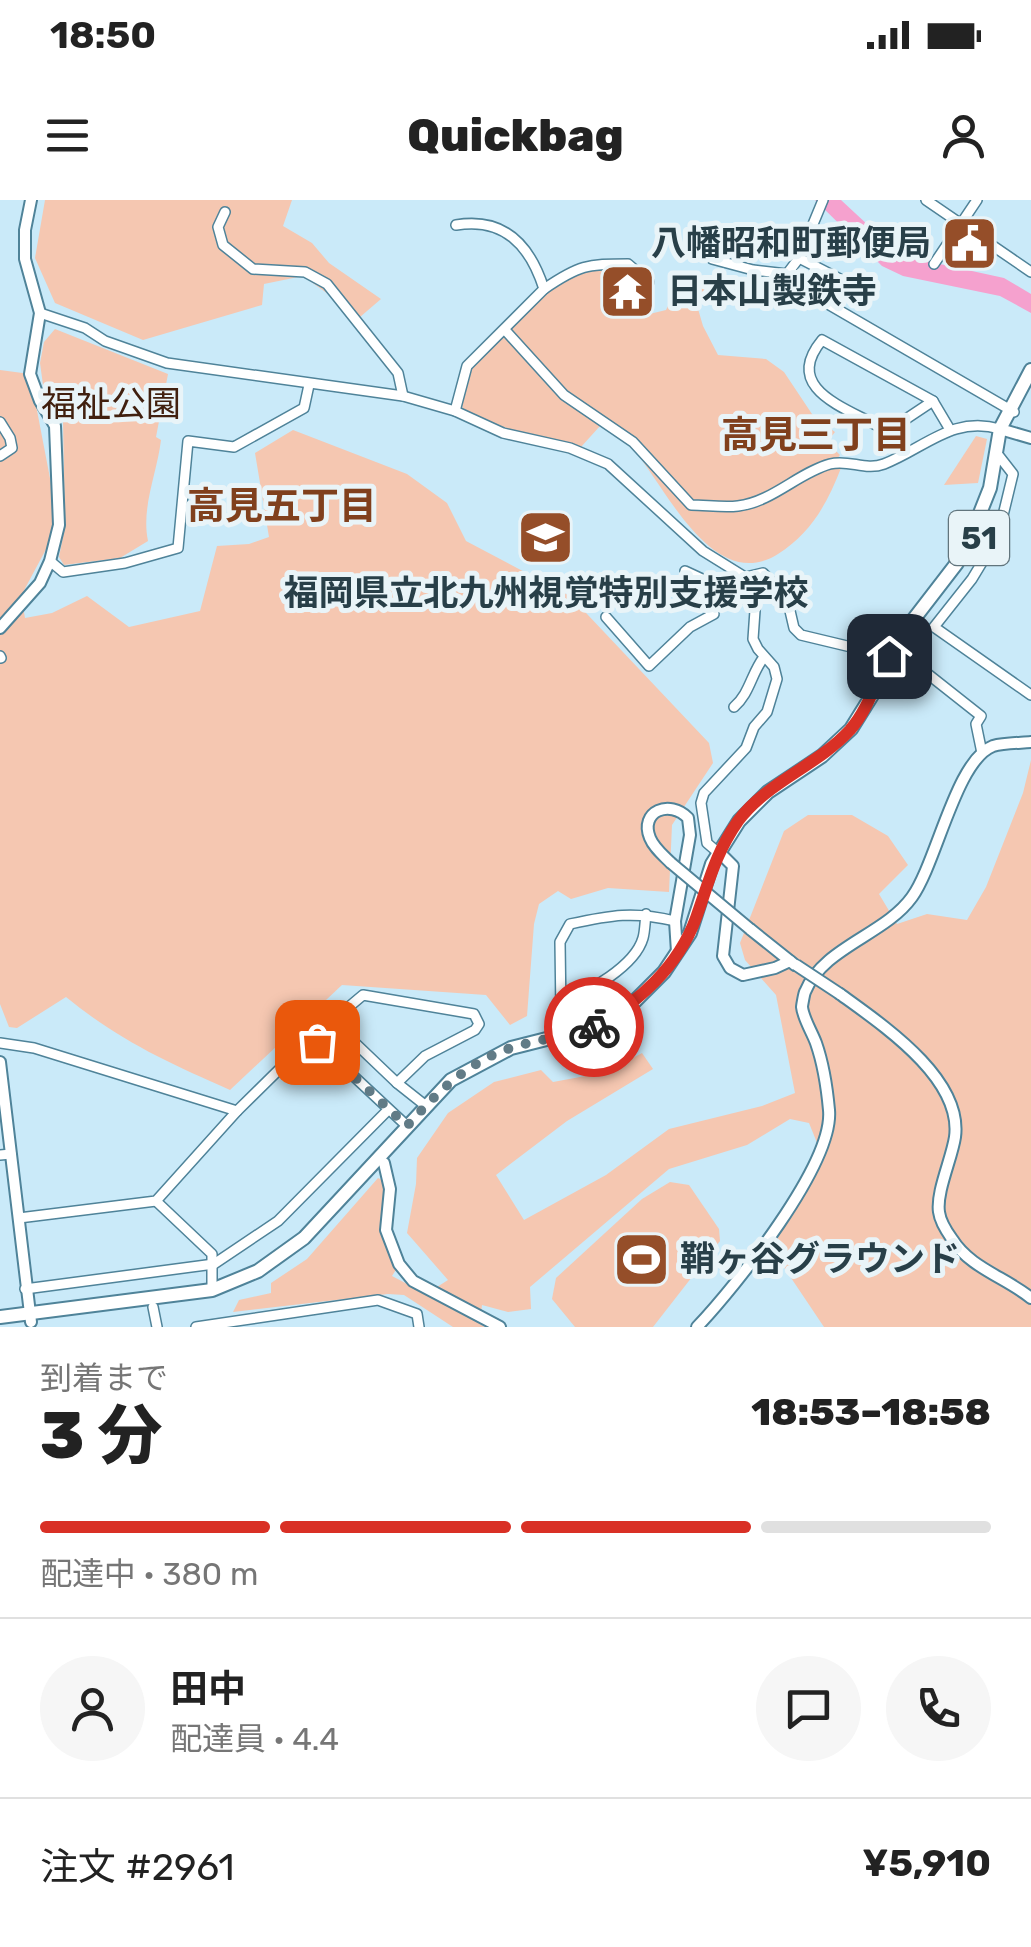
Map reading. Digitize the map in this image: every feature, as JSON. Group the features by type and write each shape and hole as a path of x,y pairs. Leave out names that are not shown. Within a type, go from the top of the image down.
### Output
{"main road":[{"name":"51","path":"0,1326 212,1290 258,1271 296,1245 451,1080 512,1048 575,1034 613,1016 648,989 677,954 722,855 744,826 763,806 826,762 856,734 880,696 912,619 967,546 990,488 1003,430 1031,370"},
{"name":"51","path":"1011,410 1031,381"},
{"name":"51","path":"895,656 971,553 993,499 1003,430"},
{"name":"51","path":"0,1318 153,1307 206,1299 261,1278 310,1244 440,1099 471,1076 514,1055 597,1034 638,1008 684,958 702,922 722,855"}],"street":[{"path":"0,628 40,584 59,524 55,426 30,374 40,312 24,259 31,200"},
{"path":"712,259 787,274 799,258 822,200"},
{"path":"926,200 1031,272"},
{"path":"934,264 977,200"},
{"path":"225,212 218,227 223,245 252,270 305,272 328,284 398,373 403,396"},
{"path":"456,225 484,222 512,235 539,272 544,289"},
{"path":"799,258 840,279 828,304 1011,410"},
{"path":"455,411 467,366 544,289 588,264 628,264 649,282"},
{"path":"40,312 166,362 403,396 455,411 503,433 570,448 608,464 703,551 752,582 753,639 774,667 777,679 767,712 754,727 746,748 704,793 701,803 707,842 732,866 723,956 730,968 743,975 793,963"},
{"path":"505,330 564,396 633,442 691,505 739,506 766,498 832,463 867,468 886,463 949,428 984,424 1031,438"},
{"path":"933,400 891,429 883,429 819,392 808,376 807,366 822,340 933,400 949,428"},
{"path":"50,561 63,572 125,564 178,548 188,441 234,447 304,408 309,385"},
{"path":"0,422 12,448 0,456"},
{"path":"999,456 1013,474 998,536 972,579 934,627 1031,694"},
{"path":"606,617 649,666 690,627 714,614 686,571 754,603"},
{"path":"746,577 764,573 787,598 794,628 801,635 895,656 981,716 976,724 982,754"},
{"path":"734,707 746,696 752,673 764,657"},
{"path":"698,1327 793,1202 822,1150 830,1114 818,1048 802,1006 805,992 814,977 911,900 932,858 960,783 982,754 994,746 1031,742"},
{"path":"677,954 675,921 690,835 688,818 674,808 652,815 647,826 651,841 671,863 750,929 793,963 884,1028 936,1075 948,1097 956,1132 938,1211 955,1244 980,1268 1031,1298"},
{"path":"561,1014 560,942 570,924 617,913 675,921"},
{"path":"562,1001 593,988 617,971 642,941 646,914"},
{"path":"398,1083 424,1056 475,1030 478,1024 474,1014 364,995 332,1022 398,1083 426,1106"},
{"path":"18,1218 156,1201 237,1111 306,1043 317,1042 407,1126"},
{"path":"0,1043 47,1052 237,1111"},
{"path":"0,1062 5,1155 18,1218 30,1318"},
{"path":"25,1290 214,1264 278,1221 388,1110"},
{"path":"384,1163 390,1190 386,1230 399,1264 414,1281 500,1327"},
{"path":"156,1201 212,1254 212,1290"},
{"path":"196,1327 378,1300 417,1314 419,1327"},
{"path":"153,1307 157,1327"}],"green space":[{"path":"45,200 292,200 283,226 312,243 329,263 381,299 360,317 303,276 264,284 262,305 143,340 55,303 35,258"},
{"path":"595,269 609,273 602,283 633,318 666,310 670,302 668,286 694,272 706,293 696,302 718,355 766,359 784,372 814,417 835,432 827,442 840,455 837,459 841,468 817,517 790,546 754,563 732,560 712,548 693,531 629,443 600,426 581,447 513,431 463,410 471,366 564,277"},
{"name":"福祉公園","path":"55,329 168,374 156,437 161,440 148,503 148,541 120,558 64,565 59,557 65,527 63,421 43,385 40,363 44,342"},
{"path":"0,370 30,374 59,525 21,596 25,618 52,613 87,596 129,627 200,611 217,546 249,544 269,537 255,453 293,430 407,474 447,503 466,541 570,596 709,743 713,763 672,825 669,892 608,888 571,899 558,891 539,904 527,1016 510,1025 486,995 342,985 230,1090 125,1038 66,997 17,1028 9,1027 0,1004"},
{"path":"976,436 987,439 978,483 944,485"},
{"path":"1031,760 1031,1327 824,1327 775,1254 782,1243 777,1238 824,1160 809,1123 790,1119 747,1145 669,1169 530,1287 531,1309 508,1312 482,1305 480,1324 485,1327 453,1327 404,1295 388,1294 233,1312 239,1300 271,1293 271,1283 307,1259 378,1178 385,1185 384,1235 397,1268 392,1276 426,1294 448,1280 407,1233 417,1158 448,1113 494,1082 541,1070 553,1082 607,1072 642,1053 653,1069 567,1121 496,1175 524,1220 606,1175 669,1129 762,1106 795,1093 776,995 745,960 740,943 784,831 808,815 852,815 888,836 908,865 879,894 897,924 927,914 967,920 986,887 1023,793"},
{"name":"鞘ヶ谷グラウンド","path":"670,1182 689,1185 719,1229 720,1241 653,1327 575,1327 552,1299 556,1278 642,1199"}],"shaded area":[{"path":"815,200 841,200 897,252 1004,278 1031,294 1031,313 1000,296 903,276 882,266"}],"way so far":[{"path":"317,1042 407,1126 451,1080 490,1057 594,1027"}],"place":[{"name":"八幡昭和町郵便局","path":"970,243"},
{"name":"日本山製鉄寺","path":"628,291"},
{"name":"福岡県立北九州視覚特別支援学校","path":"546,537"},
{"name":"鞘ヶ谷グラウンド","path":"641,1259"}],"district":[{"name":"高見三丁目","path":"816,435"},
{"name":"高見五丁目","path":"282,506"}],"route":[{"path":"594,1027 634,1002 664,972 690,933 712,864 739,821 768,792 822,756 851,729 874,692 889,656"}]}
